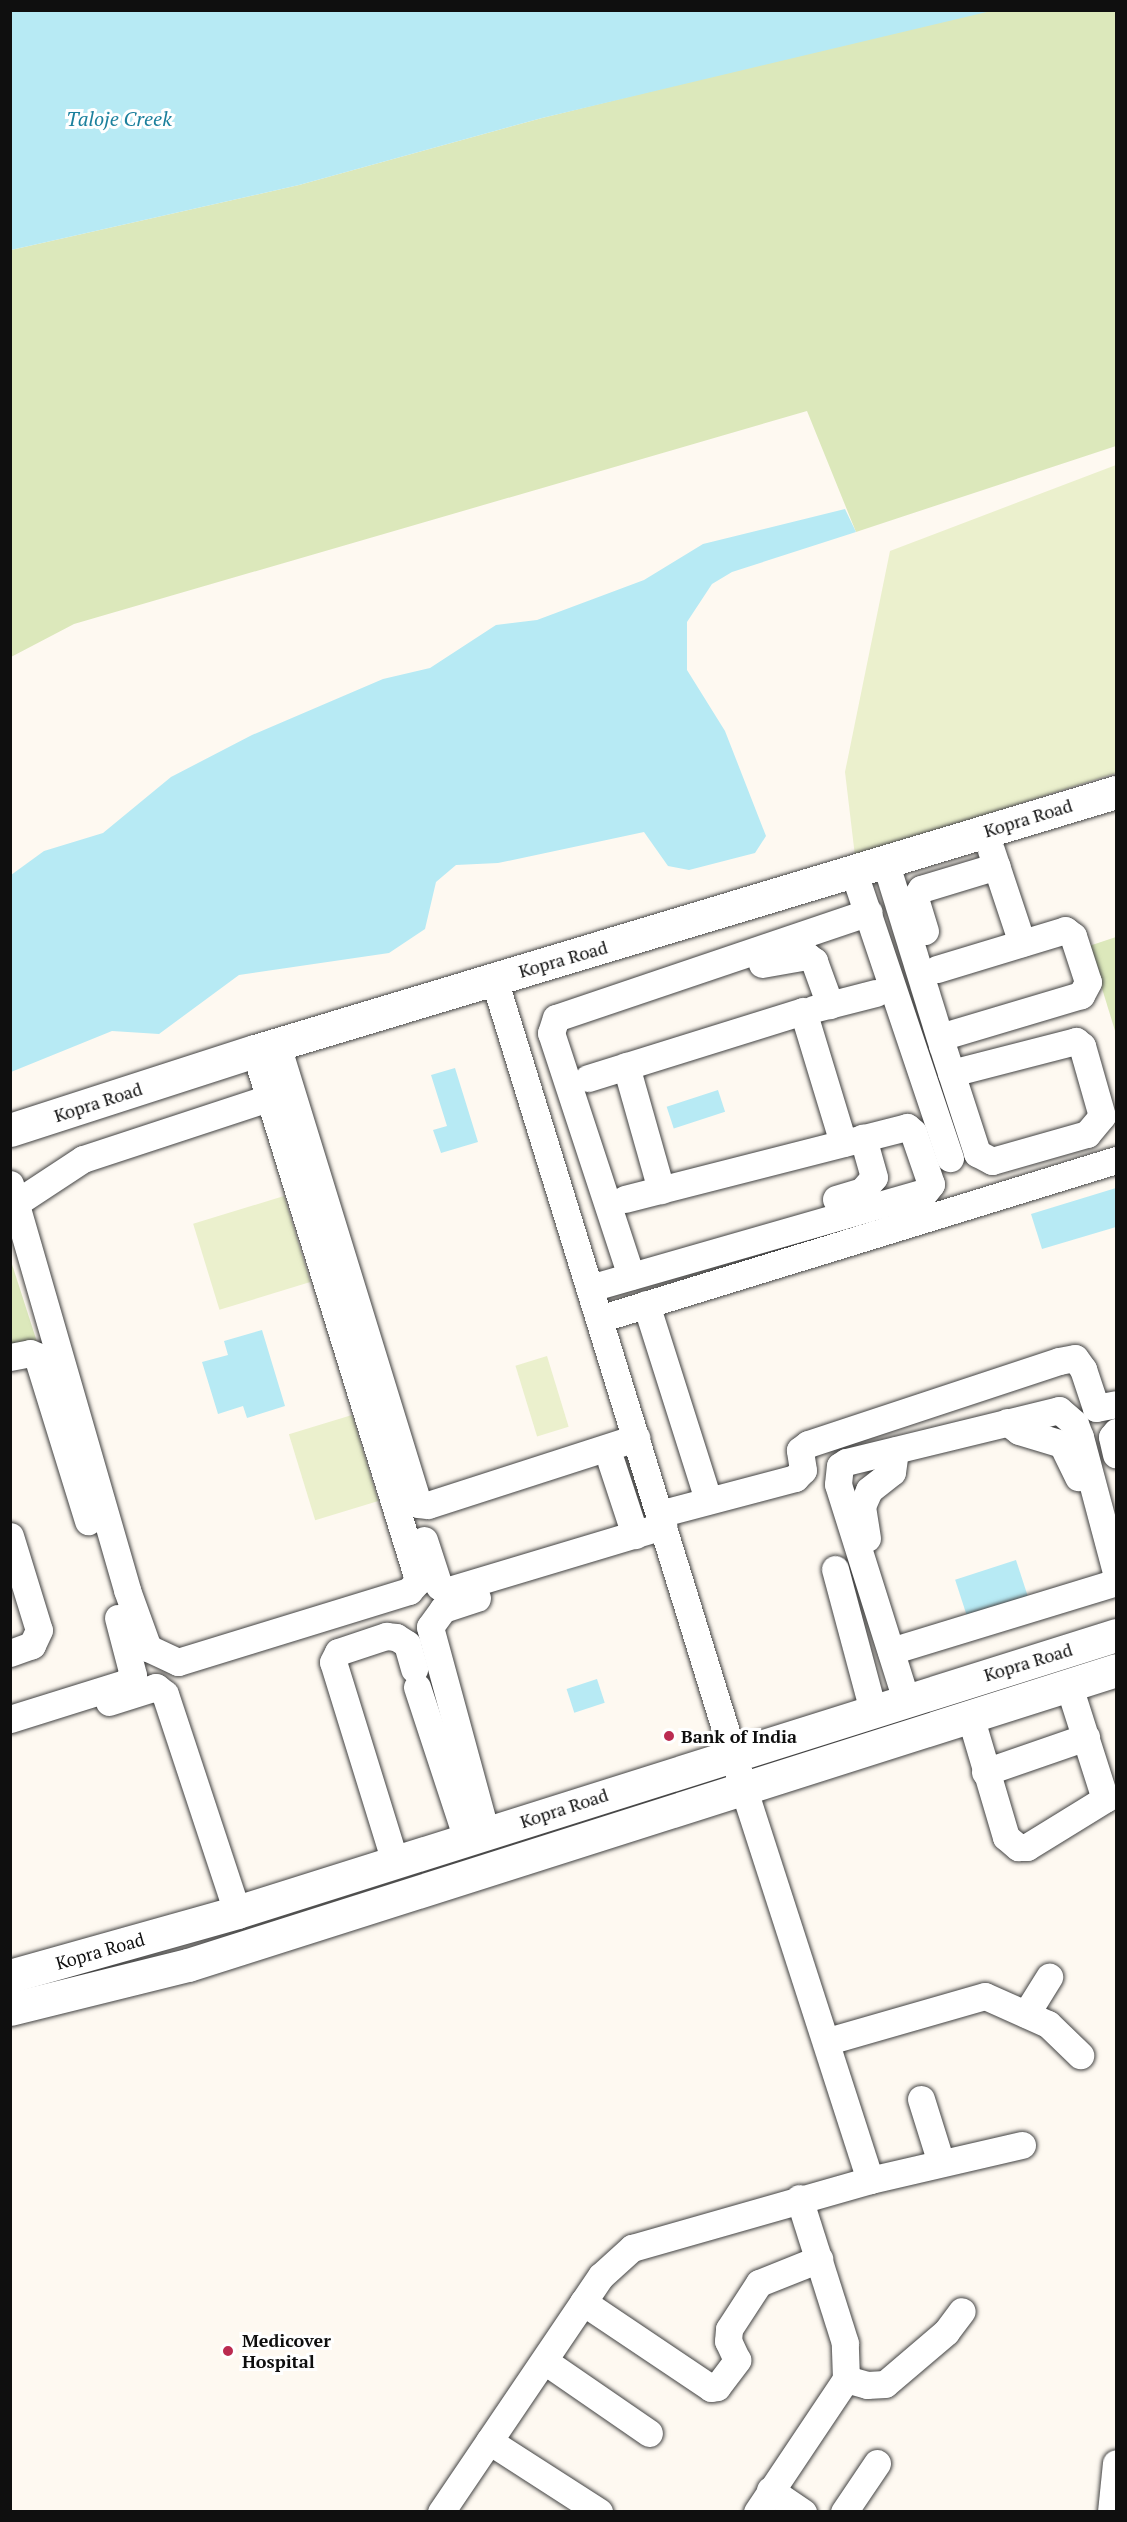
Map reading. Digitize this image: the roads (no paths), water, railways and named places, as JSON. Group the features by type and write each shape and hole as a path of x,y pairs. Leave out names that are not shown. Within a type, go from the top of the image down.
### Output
{"street":[{"name":"Kopra Road","path":"10,1130 266,1048 854,873 885,861 1116,792"},
{"path":"985,831 1022,943"},
{"path":"885,861 946,1038"},
{"path":"951,1073 1076,1041 1082,1046 1102,1116 1087,1134 992,1161 977,1153 951,1073 937,969 916,903 917,893 997,866"},
{"path":"854,873 950,1158"},
{"path":"641,1274 551,1033 556,1018 871,919"},
{"path":"937,969 1022,943 1069,932 1088,982 1086,990 946,1038"},
{"path":"762,964 807,956 814,961 830,1005"},
{"path":"494,979 743,1787 828,2041 870,2180"},
{"path":"588,1078 803,1011 876,993"},
{"path":"803,1011 853,1140 874,1178 862,1191 836,1199"},
{"path":"266,1048 269,1098 417,1582 409,1591 178,1662 148,1648 127,1590 13,1194 83,1160 269,1098"},
{"path":"266,1048 418,1504 428,1505 638,1445"},
{"path":"626,1066 661,1190"},
{"path":"590,1288 930,1189 916,1139 907,1127 625,1199"},
{"path":"599,1319 1116,1160"},
{"path":"646,1304 708,1500"},
{"path":"10,1358 30,1353 37,1356 134,1668 125,1683 10,1719"},
{"path":"476,1836 430,1633 431,1620 443,1609 663,1527 708,1500 795,1478 803,1470 800,1450 808,1444 1059,1361 1075,1359 1083,1369 1096,1408 1116,1404"},
{"path":"906,1700 837,1475 846,1462 1059,1410 1075,1424 1116,1572"},
{"path":"1007,1422 1019,1431 1062,1444 1070,1453 1089,1512"},
{"path":"1116,1432 1112,1437 1116,1455"},
{"path":"638,1445 611,1462 426,1516 420,1524 423,1538 439,1586 446,1591 663,1527"},
{"path":"876,1571 862,1520 862,1506 869,1490 892,1472 895,1450"},
{"path":"611,1462 634,1534"},
{"path":"10,1536 39,1630 32,1645 10,1653"},
{"path":"835,1569 873,1711"},
{"path":"891,1651 1116,1582"},
{"name":"Kopra Road","path":"18,1974 237,1912 1116,1635"},
{"path":"395,1862 333,1662 338,1652 386,1636 396,1637 407,1644 416,1678 476,1836"},
{"name":"Kopra Road","path":"23,2006 188,1965 743,1787 971,1719 1116,1670"},
{"path":"971,1719 1006,1837 1018,1847 1027,1847 1105,1799 1069,1686"},
{"path":"10,1735 150,1688 161,1690 168,1701 237,1912"},
{"path":"985,1772 1086,1737"},
{"path":"18,1974 23,2006"},
{"path":"1026,2014 1049,1977"},
{"path":"828,2041 977,1996 995,1999 1047,2024 1080,2055"},
{"path":"921,2098 941,2163"},
{"path":"441,2511 546,2361 601,2276 632,2248 799,2198 1022,2145"},
{"path":"799,2198 845,2343 846,2379 764,2501 803,2511"},
{"path":"583,2302 711,2388 717,2387 736,2360 728,2341 729,2329 759,2283 819,2259"},
{"path":"846,2379 867,2385 885,2384 946,2332 962,2311"},
{"path":"546,2361 649,2433"},
{"path":"489,2441 599,2511"},
{"path":"844,2511 877,2463"},
{"path":"1112,2511 1116,2463"}],"water":[{"name":"Taloje Creek","path":"11,10 991,11 542,118 299,185 11,250"},
{"path":"845,509 856,532 732,572 712,584 687,622 687,670 725,731 766,836 755,853 689,870 668,866 644,832 498,863 456,865 436,882 425,929 389,953 239,975 159,1034 112,1031 11,1072 11,875 44,851 103,833 171,777 252,735 383,679 430,668 496,625 537,620 644,580 703,544"},
{"path":"455,1068 478,1142 441,1153 433,1130 447,1126 431,1075"},
{"path":"718,1090 725,1112 674,1129 667,1107"},
{"path":"1116,1188 1116,1227 1042,1249 1031,1214"},
{"path":"262,1330 285,1406 247,1418 243,1406 218,1414 202,1362 228,1355 224,1341"},
{"path":"1016,1560 1028,1598 967,1618 955,1580"},
{"path":"597,1679 605,1703 574,1713 567,1689"}],"place":[{"name":"Bank of India","path":"669,1736"},
{"name":"Medicover Hospital","path":"228,2351"}]}
